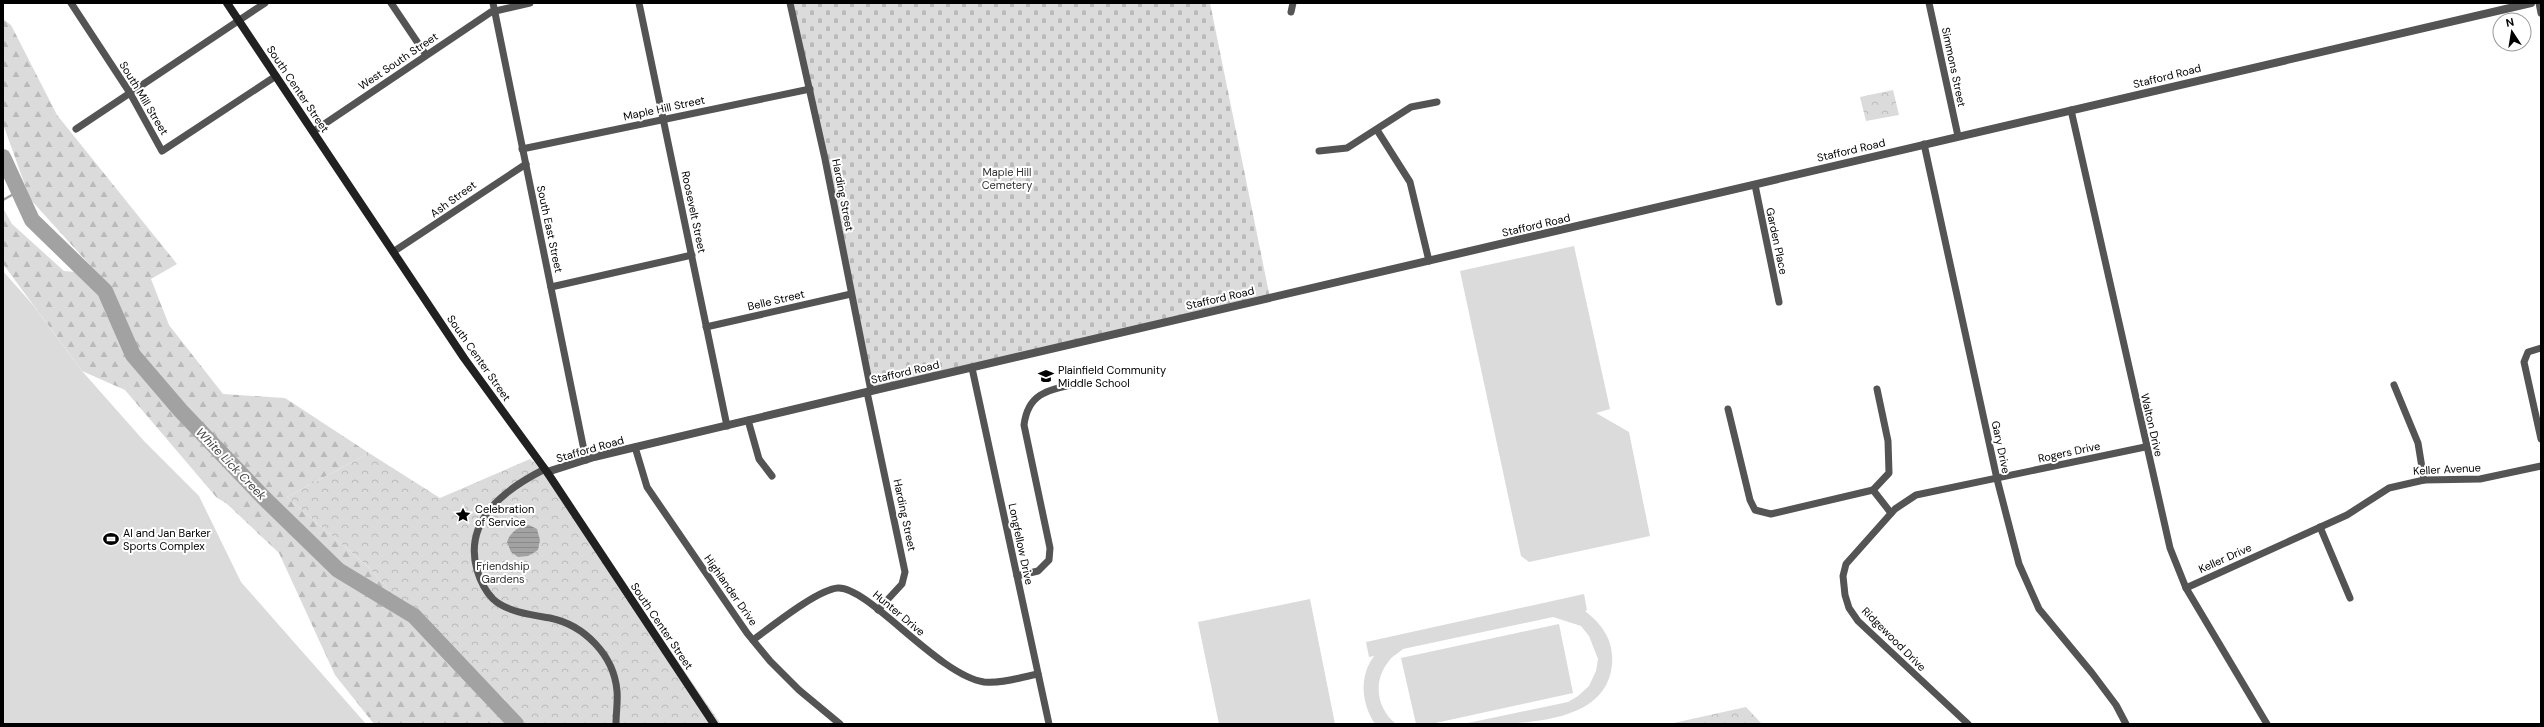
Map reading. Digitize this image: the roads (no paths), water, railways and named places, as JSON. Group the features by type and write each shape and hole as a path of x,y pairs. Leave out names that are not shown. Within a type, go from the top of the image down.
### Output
{"main road":[{"name":"South Center Street","path":"228,3 464,358 546,471 714,724"}],"street":[{"name":"South Mill Street","path":"71,3 130,93 162,151 276,76"},
{"path":"76,129 264,3"},
{"path":"391,3 426,55"},
{"name":"South East Street","path":"492,3 586,460"},
{"path":"494,11 530,3"},
{"name":"Roosevelt Street","path":"639,3 727,426"},
{"name":"Harding Street","path":"790,3 810,89 905,572 902,584 878,610"},
{"path":"1291,12 1293,3"},
{"name":"Simmons Street","path":"1929,3 1958,136"},
{"name":"Stafford Road","path":"546,471 635,447 748,420 2531,3"},
{"path":"2539,3 2541,13"},
{"name":"West South Street","path":"314,131 494,11"},
{"name":"Maple Hill Street","path":"522,149 810,89"},
{"path":"1319,151 1348,148 1411,106 1437,102"},
{"name":"Walton Drive","path":"2071,110 2145,447 2170,548 2186,588 2267,724"},
{"path":"1377,130 1410,182 1429,261"},
{"name":"Gary Drive","path":"1924,144 1997,479 2017,557 2034,600 2044,616 2092,673 2116,705 2126,724"},
{"name":"Ash Street","path":"393,252 526,164"},
{"name":"Garden Place","path":"1755,185 1779,302"},
{"path":"551,287 692,255"},
{"name":"Belle Street","path":"706,327 851,294"},
{"path":"2541,348 2528,352 2524,362 2541,439"},
{"name":"Longfellow Drive","path":"972,368 1049,724"},
{"path":"1017,576 1038,572 1049,560 1050,548 1024,425 1026,411 1035,398 1054,389 1076,384"},
{"path":"2394,385 2418,443 2424,480"},
{"path":"1728,409 1750,500 1755,510 1771,514 1873,490 1889,473 1888,441 1876,389"},
{"path":"748,420 759,458 772,476"},
{"name":"Highlander Drive","path":"635,447 647,487 753,640 799,690 840,724"},
{"name":"Rogers Drive","path":"1997,479 2145,447"},
{"name":"Keller Avenue","path":"2274,548 2347,515 2388,488 2424,480 2480,479 2541,466"},
{"path":"546,471 524,480 504,494 486,514 477,529 473,545 473,557 486,590 493,599 504,607 573,626 592,640 602,651 615,678 617,691 616,724"},
{"name":"Ridgewood Drive","path":"1968,724 1863,626 1849,608 1844,587 1846,564 1891,513 1916,495 1997,479"},
{"path":"1873,490 1891,513"},
{"path":"2320,527 2350,598"},
{"name":"Keller Drive","path":"2186,588 2274,548"},
{"name":"Hunter Drive","path":"753,640 816,596 831,589 847,588 854,591 912,639 972,678 993,682 1038,674"}],"waterway":[{"name":"White Lick Creek","path":"3,157 32,220 105,291 133,355 181,411 264,498 338,570 414,616 516,724"},
{"path":"3,200 19,191"}],"place":[{"name":"Plainfield Community Middle School","path":"1046,376"},
{"name":"Celebration of Service","path":"463,515"},
{"name":"Al and Jan Barker Sports Complex","path":"111,539"}],"park label":[{"name":"Maple Hill Cemetery","path":"1007,178"},
{"name":"Friendship Gardens","path":"503,572"}]}
